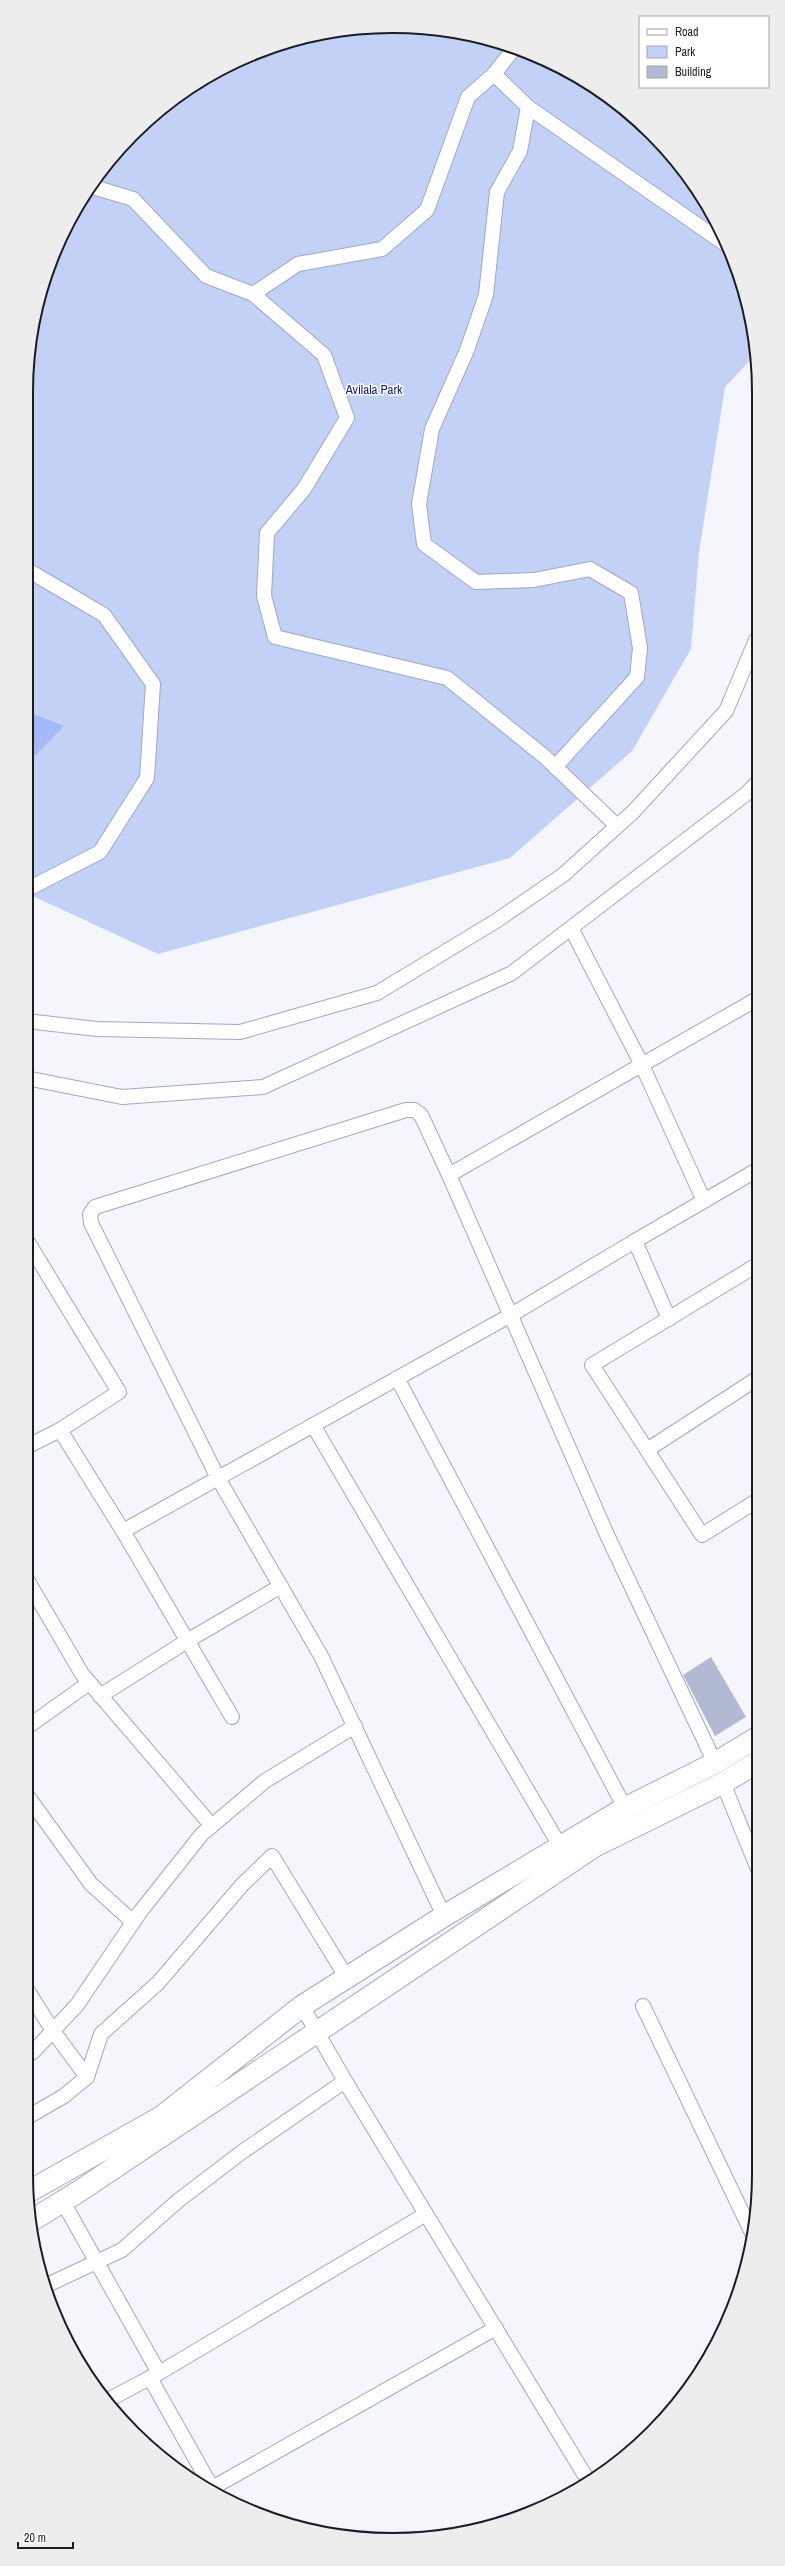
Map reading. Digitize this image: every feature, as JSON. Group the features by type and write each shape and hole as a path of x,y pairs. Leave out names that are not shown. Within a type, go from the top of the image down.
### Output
{"street":[{"path":"253,294 298,264 350,253 382,249 427,210 468,97 494,74 511,53"},
{"path":"494,74 528,107 718,239"},
{"path":"528,107 520,151 497,192 486,295 466,350 432,429 419,504 424,544 476,582 534,580 590,569 631,593 640,648 637,677 555,767"},
{"path":"97,188 133,199 206,276 253,294 324,355 347,418 304,489 267,533 264,596 275,637 447,678 555,767 617,826"},
{"path":"33,573 104,615 153,684 147,778 100,852 33,886"},
{"path":"33,1022 96,1029 240,1032 377,994 496,921 563,875 617,826 726,711 752,649"},
{"path":"33,1079 122,1097 263,1088 512,973 752,788"},
{"path":"571,928 642,1065 704,1201"},
{"path":"449,1175 752,1002"},
{"path":"444,1916 321,1656 218,1478 91,1223 90,1214 95,1207 406,1110 414,1110 422,1115 608,1537 715,1763"},
{"path":"123,1531 511,1315 752,1173"},
{"path":"635,1241 669,1319"},
{"path":"33,1251 119,1392 60,1430 33,1443"},
{"path":"752,1269 592,1365 702,1535 752,1504"},
{"path":"397,1378 625,1808"},
{"path":"646,1450 752,1382"},
{"path":"313,1425 560,1846"},
{"path":"60,1430 123,1531 232,1717"},
{"path":"100,1696 187,1641 281,1586"},
{"path":"33,1590 82,1674 212,1826"},
{"path":"33,1723 89,1683"},
{"path":"33,2052 78,2005 133,1922 202,1834 265,1781 355,1726"},
{"path":"34,2189 161,2117 302,2006 444,1916 625,1808 715,1763 752,1741"},
{"path":"36,2218 63,2202 596,1846 723,1782 752,1765"},
{"path":"723,1782 752,1854"},
{"path":"33,1804 91,1884 133,1922"},
{"path":"33,2114 64,2096 88,2077 101,2034 158,1983 242,1885 272,1856 347,1978"},
{"path":"33,1999 53,2031 88,2077"},
{"path":"302,2006 345,2081 586,2476"},
{"path":"643,2006 748,2224"},
{"path":"50,2283 122,2250 179,2200 242,2152 345,2081"},
{"path":"63,2202 209,2483"},
{"path":"112,2398 155,2376 426,2214"},
{"path":"215,2486 496,2328"}],"green space":[{"name":"Avilala Park","path":"392,33 439,36 463,40 486,45 530,60 572,81 611,107 630,122 663,155 691,193 715,233 725,255 740,299 750,360 725,387 699,552 691,649 632,751 510,858 158,954 33,896 33,392 36,346 40,322 45,299 60,255 70,233 94,193 122,155 138,138 155,122 193,94 233,70 255,60 299,45 322,40 346,36"}],"water":[{"path":"33,714 64,726 33,758"}],"building":[{"path":"711,1657 746,1717 715,1736 683,1675"}]}
